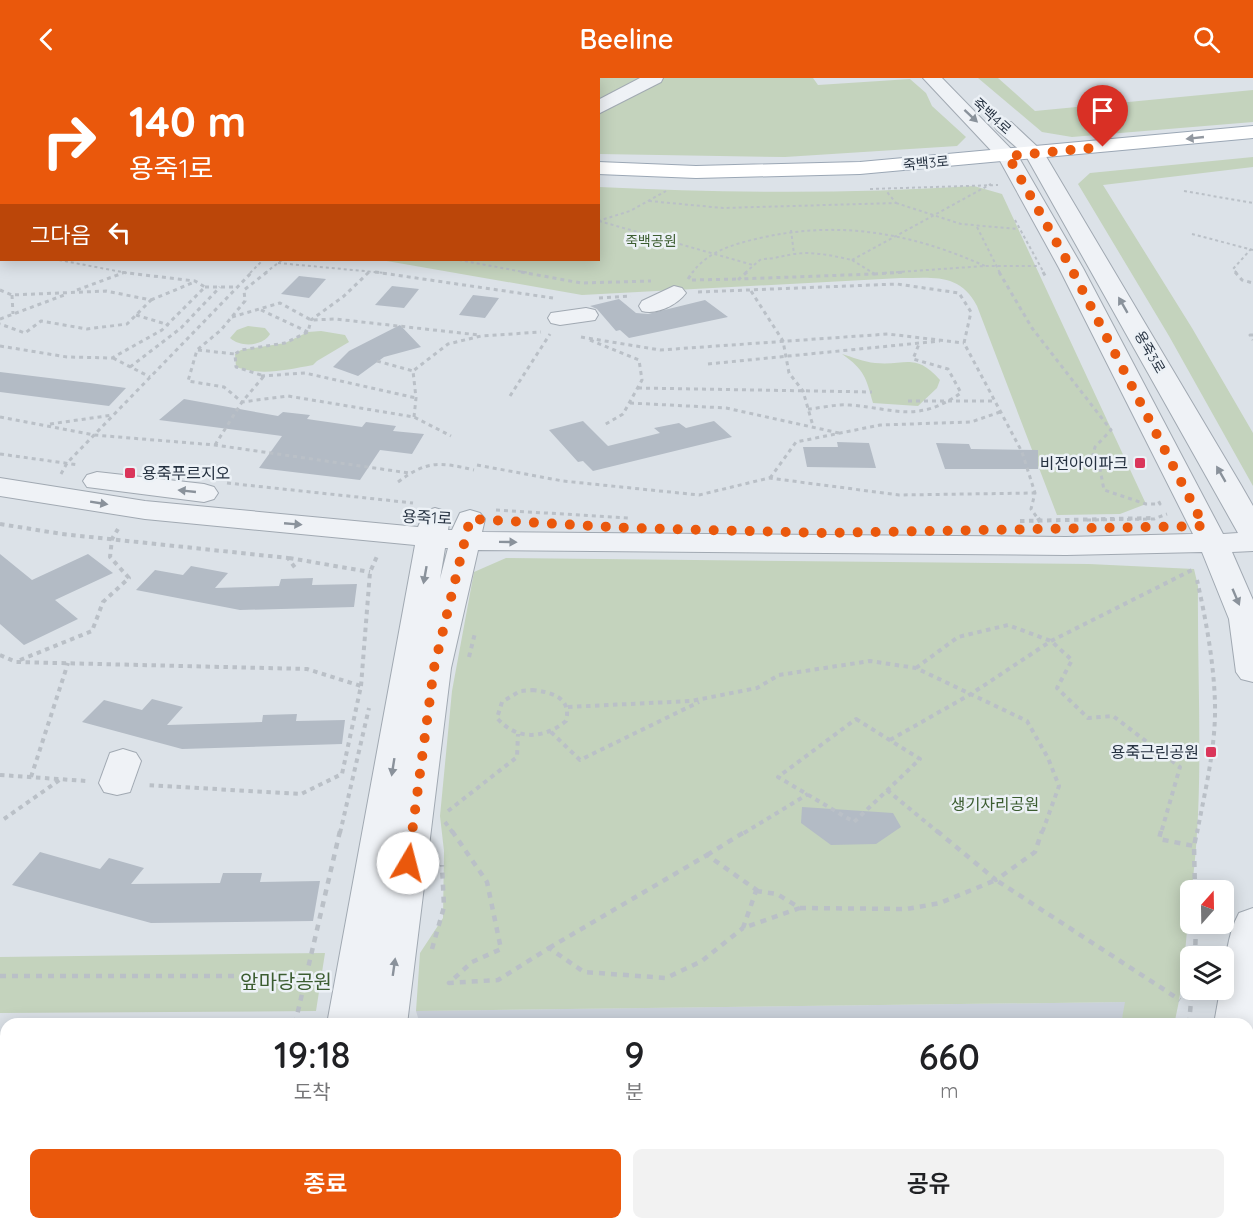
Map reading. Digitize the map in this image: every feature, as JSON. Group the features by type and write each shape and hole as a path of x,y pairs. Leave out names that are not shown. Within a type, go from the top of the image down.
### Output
{"main road":[{"name":"죽백3로","path":"600,176 698,181 830,180 1009,172 1039,161 1253,132"},
{"name":"죽백3로","path":"1039,161 1253,147"},
{"name":"죽백3로","path":"600,168 696,172 860,168 1009,172"}],"street":[{"path":"600,107 654,78"},
{"name":"죽백4로","path":"932,78 1009,172 1071,268 1208,535 1245,619 1253,672"},
{"name":"죽백4로","path":"952,78 1039,161"},
{"name":"용죽3로","path":"1039,161 1252,532"},
{"path":"651,306 674,293"},
{"name":"용죽1로","path":"0,468 59,477 391,515 450,528 630,528 823,533 1052,525 1208,535"},
{"path":"0,487 145,510 450,528 612,544 1066,546 1252,532"},
{"path":"349,1018 450,528"},
{"path":"387,1018 434,668 450,528"},
{"path":"1243,1003 1253,923"}],"path":[{"path":"852,260 936,216 1009,172"},
{"path":"600,220 630,211 666,190"},
{"path":"1184,191 1253,203"},
{"path":"887,192 896,202"},
{"path":"648,201 723,208 896,202 977,227 1018,228"},
{"path":"1014,218 1051,285"},
{"path":"600,222 753,265"},
{"path":"985,266 958,252 899,236 841,227 791,230 710,254 688,280 874,274 985,266 1039,266"},
{"path":"977,227 996,266 1032,328 1111,430 1095,447 1093,455 1100,470 1104,490 1146,504 1160,504"},
{"path":"791,230 794,254"},
{"path":"1192,234 1252,249 1233,269 1242,280 1253,283"},
{"path":"739,279 761,260 780,259 794,254 829,255 852,260 874,274"},
{"path":"64,261 124,273 195,281 205,287 237,287"},
{"path":"59,477 67,463 262,261"},
{"path":"281,261 244,290 244,301 232,317 221,330 197,350 188,381 224,387 242,402 288,396 414,417 451,436"},
{"path":"464,261 580,283 652,281"},
{"path":"278,263 369,271 571,320 660,350 888,334 964,343"},
{"path":"308,332 311,320 344,296 369,271"},
{"path":"0,319 124,273"},
{"path":"0,324 25,333 41,321 87,329 127,324 151,300 195,281"},
{"path":"413,370 448,344 571,320 674,293 897,284 959,293 971,312 964,343 1022,452 1035,493 1031,509 1052,525 1154,519 1167,515 1155,493"},
{"path":"112,358 169,325 205,287"},
{"path":"130,367 181,328 220,287"},
{"path":"0,290 12,295 106,291 151,300"},
{"path":"751,290 783,341 789,373 803,391 813,427"},
{"path":"12,295 13,314"},
{"path":"232,317 280,303 311,320 335,319 482,336"},
{"path":"261,310 308,332"},
{"path":"136,315 169,325"},
{"path":"571,320 639,360 642,381 623,414 604,425"},
{"path":"510,396 571,320"},
{"path":"197,350 235,354 241,350 285,343 308,332"},
{"path":"708,364 947,341"},
{"path":"808,409 848,405 896,413 939,408 961,393 948,369 914,359 919,344"},
{"path":"0,346 67,357 112,358 150,377"},
{"path":"235,354 236,367 264,376 306,373 416,398"},
{"path":"377,361 413,370"},
{"path":"413,370 416,398 414,417"},
{"path":"215,445 242,402 264,376"},
{"path":"638,388 872,392"},
{"path":"908,401 994,401"},
{"path":"630,403 726,408 840,433"},
{"path":"769,478 796,442 880,425 971,422 1000,412"},
{"path":"46,424 113,415"},
{"path":"0,417 94,435 215,445 409,473"},
{"path":"398,482 409,473 433,461 474,470"},
{"path":"477,465 563,481 699,495 769,478 899,495 1035,493"},
{"path":"0,775 61,779 120,772 301,794 342,774 361,686 370,572 391,515"},
{"path":"0,524 288,558 370,572"},
{"path":"16,662 92,631 103,602 129,578 110,557 112,539 120,525"},
{"path":"366,553 386,556"},
{"path":"288,558 296,569"},
{"path":"1184,567 1194,569"},
{"path":"890,740 971,694 1051,641 1194,569"},
{"path":"1194,569 1206,620 1215,705 1209,771 1194,846 1195,880"},
{"path":"464,668 473,647 476,625"},
{"path":"916,668 957,637 1008,625 1051,641 1072,660 1057,688 1088,718 1113,716 1180,767 1159,839 1194,846"},
{"path":"0,655 16,662 307,669 361,686"},
{"path":"549,948 584,972 666,978 702,961 743,928 800,908 907,909 940,903 996,880 1035,852 1059,786 1048,758 1027,720 916,668 870,661 819,667 779,675 757,688 691,701 568,707"},
{"path":"31,777 68,663"},
{"path":"544,690 564,700 568,707 566,721 551,732 529,736 508,731 497,718 502,702 520,691 544,690"},
{"path":"551,732 580,760 706,698"},
{"path":"296,1018 369,706"},
{"path":"856,719 890,740 920,759 854,822 778,777 856,719"},
{"path":"440,816 517,757 518,734"},
{"path":"4,819 61,779"},
{"path":"887,790 996,880 1180,1000"},
{"path":"440,816 487,882 501,949 472,962 449,982 498,980 808,794"},
{"path":"440,816 441,828"},
{"path":"707,855 756,891 777,894 800,908"},
{"path":"430,957 444,908 442,862"},
{"path":"743,928 756,891"},
{"path":"0,976 306,976"},
{"path":"1190,1018 1191,1000"}],"shaded area":[{"path":"1126,1002 1122,1018 418,1018 416,1011"}],"green space":[{"path":"600,78 813,78 818,85 910,79 926,93 932,106 966,137 957,146 785,157 600,154"},
{"path":"978,78 998,78 1035,111 1253,90 1253,122 1072,137 1042,132"},
{"path":"1253,157 1253,167 1103,185 1192,328 1253,433 1253,486 1169,336 1078,184 1090,173"},
{"name":"죽백공원","path":"974,186 1002,194 1146,504 1120,514 1057,515 977,306 963,288 945,280 901,278 582,295 387,261 600,261 600,187 786,192"},
{"path":"248,326 265,328 270,334 262,341 252,344 240,343 230,338 237,330"},
{"path":"321,331 345,335 349,342 313,365 265,372 236,367 235,354 241,350 285,343 308,332"},
{"path":"842,354 875,363 917,363 931,371 940,380 937,388 918,406 873,403 864,375"},
{"name":"생기자리공원","path":"506,558 1089,564 1194,569 1198,586 1198,818 1192,880 1180,880 1180,934 1187,934 1186,946 1180,946 1180,995 1176,1018 1122,1018 1125,1002 416,1011 420,953 443,918 444,851 440,816 452,691 474,572"},
{"name":"앞마당공원","path":"325,953 316,1011 0,1013 0,957"}],"building":[{"path":"299,276 326,279 309,298 281,294"},
{"path":"392,286 419,289 404,308 375,305"},
{"path":"473,295 499,298 485,318 459,315"},
{"path":"619,299 636,313 648,314 705,300 728,317 629,338 620,330 616,331 597,309 590,306"},
{"path":"400,325 421,347 384,357 358,376 333,367 349,351"},
{"path":"0,372 126,388 109,406 0,392"},
{"path":"184,399 278,416 283,412 310,415 307,419 362,427 366,422 396,426 393,431 424,434 412,454 380,450 360,480 259,468 282,436 159,420"},
{"path":"583,421 608,446 660,433 654,428 679,423 686,428 714,421 732,437 593,471 583,461 578,462 549,430"},
{"path":"837,442 869,443 876,468 807,467 803,447 838,447"},
{"path":"936,443 969,444 971,449 1038,450 1038,469 945,469"},
{"path":"0,554 32,580 88,554 113,573 55,600 78,619 24,645 0,624"},
{"path":"191,566 228,573 215,588 279,586 281,579 313,578 312,585 357,584 354,607 240,610 136,590 155,570 183,575"},
{"path":"152,699 183,707 167,725 262,722 263,715 297,714 296,721 345,720 342,744 182,749 82,722 104,700 142,710"},
{"path":"802,807 893,813 901,827 876,844 831,845 801,823"},
{"path":"40,852 100,869 109,858 144,868 131,884 220,883 223,873 262,873 260,882 320,881 313,921 151,923 12,885"}],"place":[{"name":"비전아이파크","path":"1140,463"},
{"name":"용죽푸르지오","path":"130,473"},
{"name":"용죽근린공원","path":"1211,752"}],"route":[{"path":"408,863 434,668 470,519 630,528 823,533 1047,531 1204,526 1071,268 1008,156 1103,147"}]}
